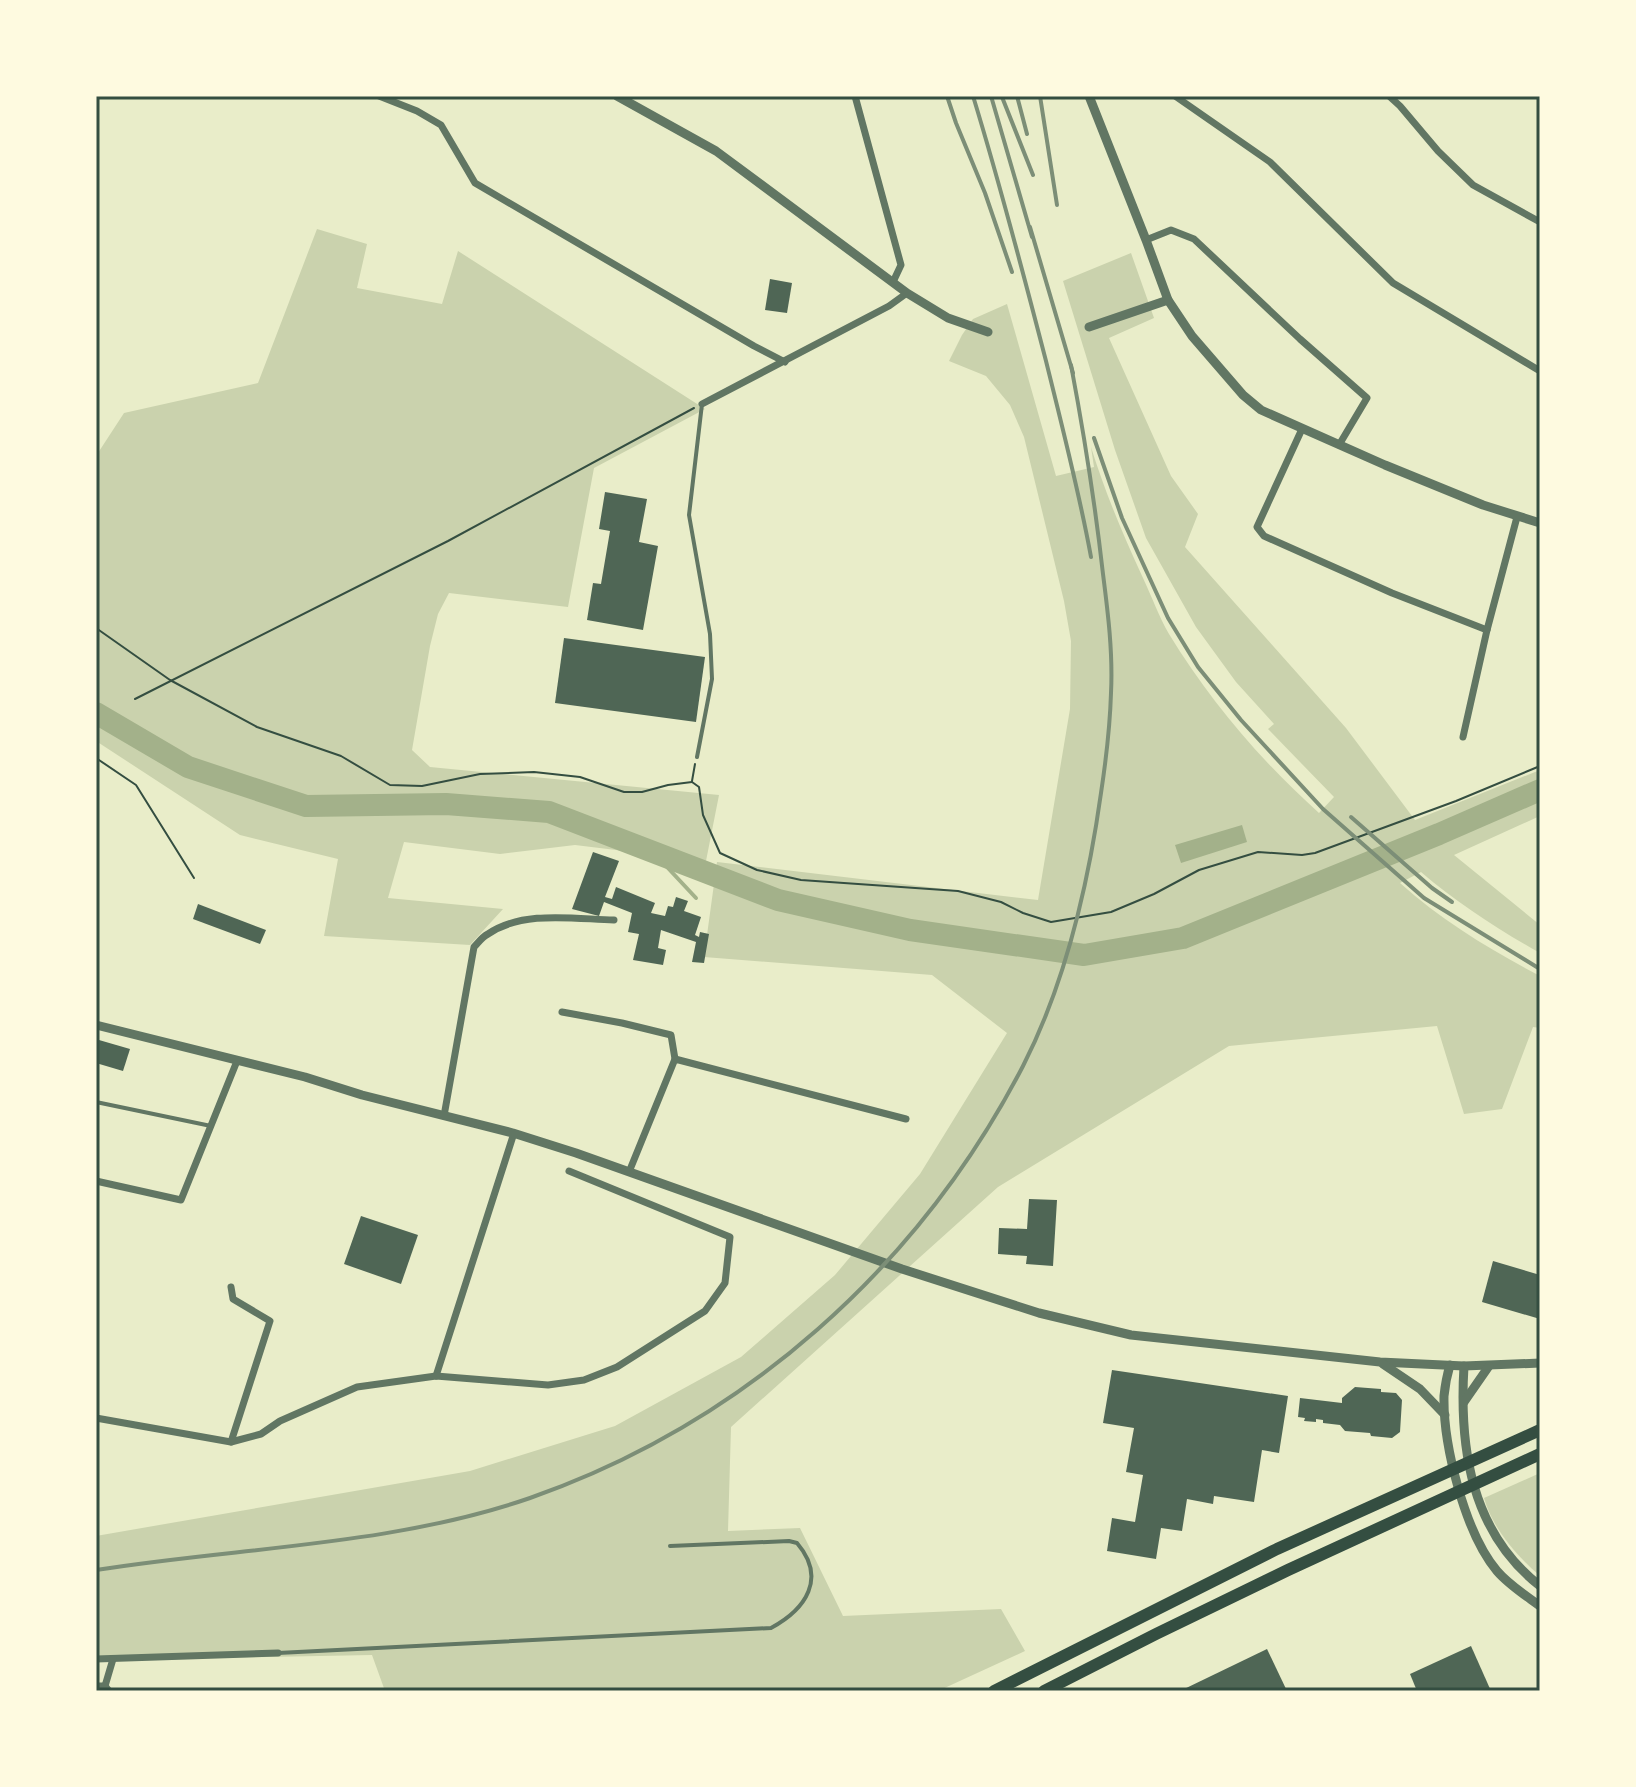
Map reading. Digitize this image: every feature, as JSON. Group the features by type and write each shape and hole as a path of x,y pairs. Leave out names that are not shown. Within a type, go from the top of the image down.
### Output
{"highway":[{"path":"994,1691 1277,1549 1540,1430"},
{"path":"1044,1691 1235,1596 1540,1454"}],"street":[{"path":"379,96 417,111 441,125 475,183 785,362"},
{"path":"617,96 716,151 907,293 948,318 988,332"},
{"path":"855,96 901,265 893,282"},
{"path":"1089,96 1168,300 1192,336 1243,395 1261,410 1339,445 1450,492 1540,523"},
{"path":"1175,96 1270,162 1393,283 1540,371"},
{"path":"1389,96 1473,185 1540,222"},
{"path":"1400,96 1400,106"},
{"path":"1146,240 1171,230 1194,239 1367,398 1339,445"},
{"path":"702,404 889,306 907,293"},
{"path":"1089,327 1168,300"},
{"path":"1302,429 1257,527 1264,536 1392,593 1487,630"},
{"path":"1463,737 1517,517"},
{"path":"444,1116 474,947 486,934 502,926 536,917 614,920"},
{"path":"562,1012 671,1035 675,1059 629,1172"},
{"path":"96,1025 514,1133 885,1263 1039,1313 1131,1335 1380,1362 1464,1366 1540,1363"},
{"path":"675,1059 906,1119"},
{"path":"96,1181 181,1200 237,1061"},
{"path":"436,1376 514,1133"},
{"path":"96,1418 231,1442 261,1434 280,1421 357,1387 436,1376 548,1385 584,1380 617,1367 705,1311 725,1283 730,1237 569,1171"},
{"path":"231,1287 233,1299 270,1321 231,1442"},
{"path":"1380,1362 1420,1389 1445,1415"},
{"path":"1450,1365 1444,1392 1445,1415 1462,1500 1480,1545 1496,1570 1540,1606"},
{"path":"1464,1366 1465,1449 1479,1503 1492,1533 1509,1557 1540,1586"},
{"path":"1463,1405 1489,1366"},
{"path":"96,1659 278,1653"},
{"path":"103,1688 113,1659"}],"lane":[{"path":"697,757 712,679 710,634 689,515 702,404"},
{"path":"96,1102 211,1126"},
{"path":"278,1653 771,1628 781,1623 809,1595 812,1582 809,1562 797,1543 670,1546"}],"path":[{"path":"135,699 448,541 702,404"},
{"path":"96,628 170,680 257,727 341,756 390,785 422,786 480,774 534,772 580,777 624,792 642,792 692,782 699,787 703,815 720,853 757,870 801,880 958,891 1001,902 1051,922 1111,912 1199,870 1258,852 1315,853 1540,766"},
{"path":"692,782 697,757"},
{"path":"96,758 136,785 194,878"}],"shaded area":[{"path":"317,229 367,244 357,288 442,304 458,251 705,409 594,468 568,607 449,593 438,614 430,646 412,750 430,767 719,795 706,861 575,845 500,854 404,842 388,898 503,909 470,945 324,936 338,859 240,835 96,741 96,456 124,413 258,383"},
{"path":"1131,253 1154,318 1109,338 1171,476 1198,514 1185,547 1346,728 1415,820 1540,770 1540,816 1454,855 1540,925 1540,953 1479,916 1421,872 1400,883 1467,934 1540,976 1540,1028 1533,1027 1502,1109 1464,1114 1437,1026 1229,1046 998,1187 731,1427 728,1531 800,1528 843,1616 1001,1609 1025,1651 938,1691 385,1691 372,1655 96,1660 96,1536 470,1471 615,1426 741,1357 835,1275 920,1174 1007,1033 932,975 704,957 717,862 1038,900 1070,709 1071,641 1024,437 1010,405 986,376 949,361 973,319 1007,304 1056,476 1094,467 1091,447 1115,513 1162,621 1219,706 1277,773 1319,813 1334,797 1268,729 1274,724 1236,682 1196,627 1146,538 1115,450 1063,281"},
{"path":"1242,825 1247,842 1181,863 1175,845"},
{"path":"1540,1473 1540,1576 1506,1541 1484,1498"}],"building":[{"path":"770,279 792,283 787,313 765,310"},
{"path":"605,492 647,499 639,542 658,546 643,630 587,620 593,583 601,584 610,531 599,529"},
{"path":"564,638 705,657 696,722 555,703"},
{"path":"593,852 619,861 605,897 612,899 616,887 655,903 651,913 665,916 668,906 673,907 676,897 688,901 684,911 701,917 695,935 699,937 700,932 709,934 704,963 692,962 696,942 661,930 658,948 666,950 663,965 633,960 639,934 628,932 632,913 604,902 599,916 572,909"},
{"path":"198,904 266,930 260,944 193,919"},
{"path":"99,1040 130,1049 123,1071 96,1063"},
{"path":"1029,1199 1057,1200 1053,1266 1026,1264 1027,1256 998,1254 999,1228 1027,1229"},
{"path":"361,1216 418,1235 401,1284 344,1264"},
{"path":"1493,1261 1540,1275 1540,1319 1482,1302"},
{"path":"1112,1370 1288,1396 1279,1453 1262,1450 1254,1502 1214,1496 1213,1504 1187,1499 1182,1531 1161,1528 1156,1559 1107,1551 1112,1518 1135,1522 1143,1475 1126,1472 1134,1428 1103,1423"},
{"path":"1355,1387 1396,1393 1402,1400 1400,1432 1392,1438 1371,1436 1370,1433 1345,1431 1340,1425 1323,1423 1323,1420 1304,1421 1305,1418 1298,1417 1300,1398 1342,1403 1342,1398"},
{"path":"1471,1646 1491,1691 1417,1691 1410,1674"},
{"path":"1267,1649 1287,1691 1180,1691"}],"waterway":[{"path":"96,713 188,767 306,806 446,804 549,812 778,900 910,930 1084,955 1183,938 1540,790"},
{"path":"653,852 696,898"}],"railway":[{"path":"947,96 1012,272"},
{"path":"973,96 1046,361 1091,557"},
{"path":"991,96 1032,237"},
{"path":"1017,96 1027,134"},
{"path":"1040,96 1057,205"},
{"path":"1002,97 1033,175"},
{"path":"1030,227 1073,373"},
{"path":"96,1570 370,1536 424,1526 530,1498 608,1466 683,1427 753,1381 818,1329 878,1271 932,1208 981,1139 1038,1034 1052,1001 1073,933 1096,828 1109,730 1111,648 1093,495 1071,365"},
{"path":"1094,438 1122,518 1168,618 1198,667 1241,720 1323,809 1424,898 1540,969"},
{"path":"1351,817 1452,902"}]}
